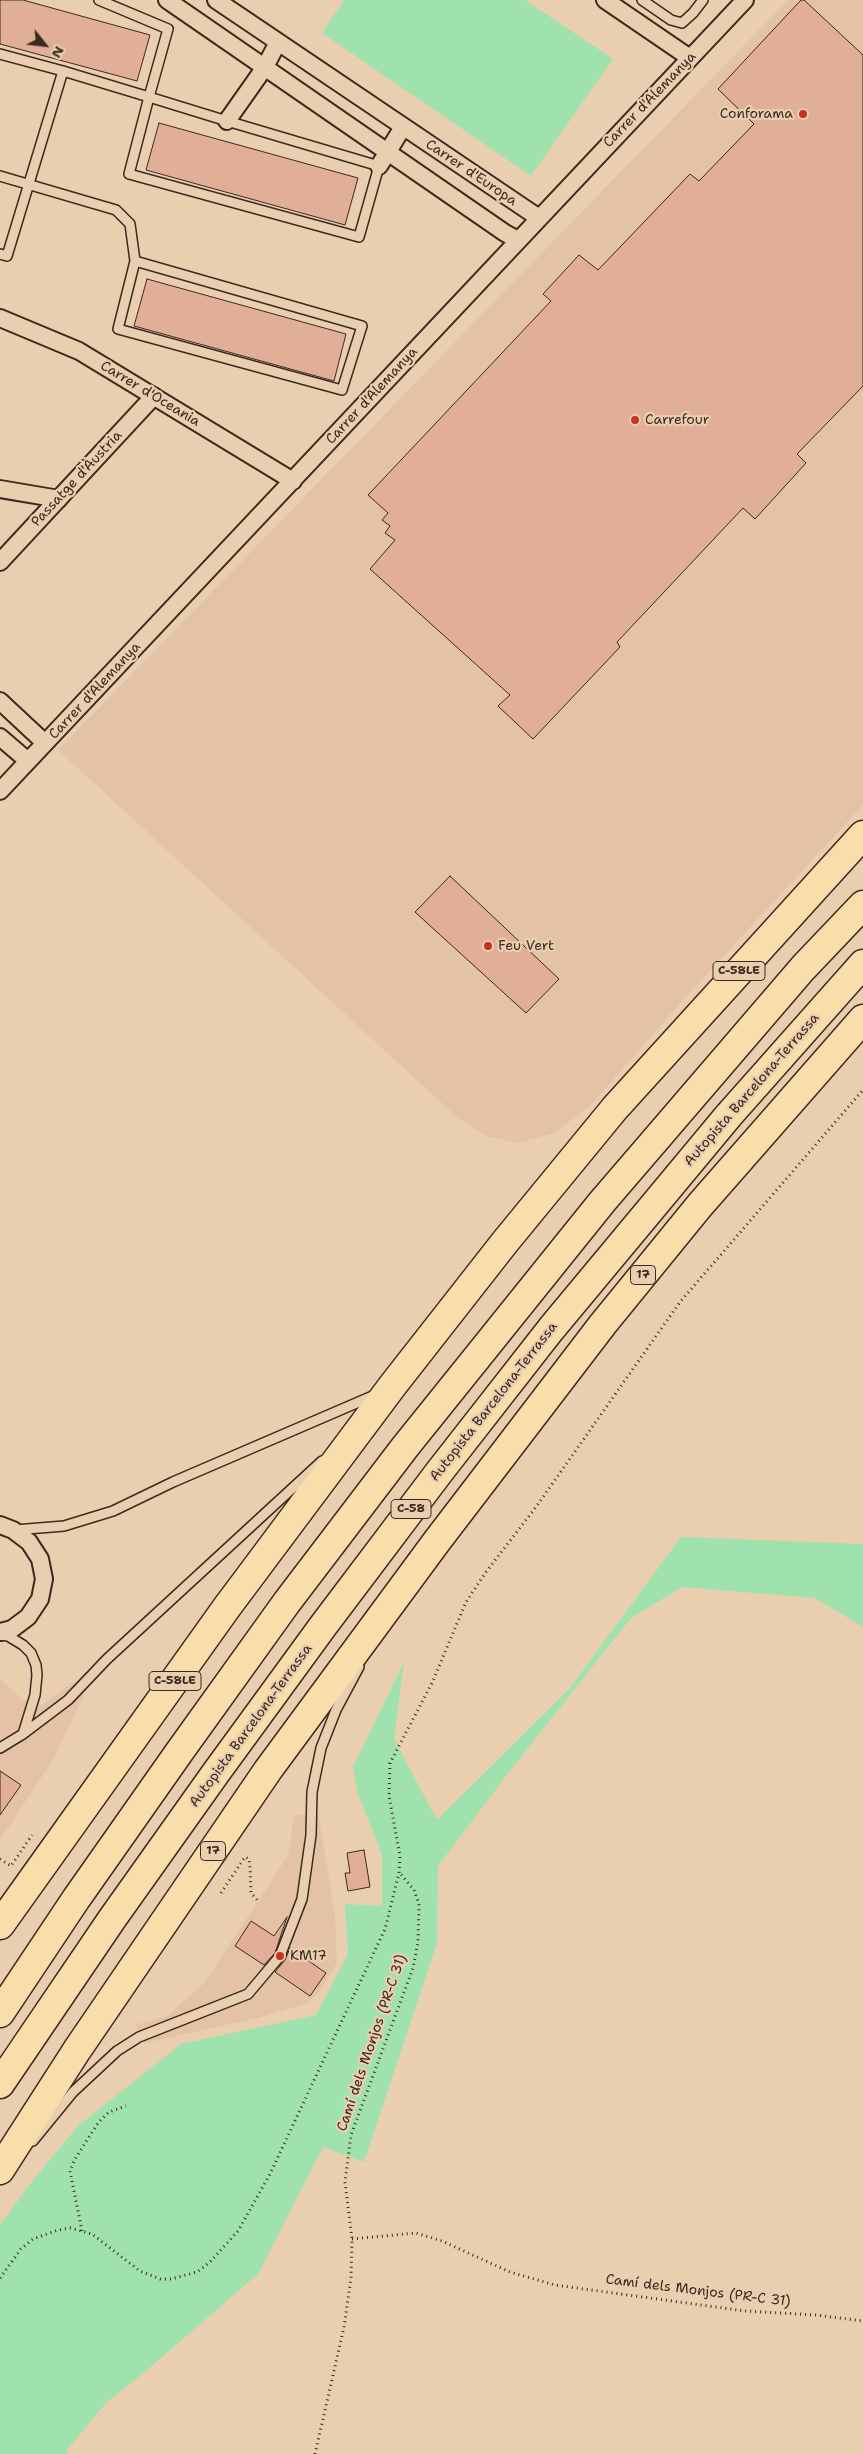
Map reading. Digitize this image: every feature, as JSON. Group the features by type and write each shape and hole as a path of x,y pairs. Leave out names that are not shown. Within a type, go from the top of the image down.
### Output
{"highway":[{"name":"C-58LE","path":"0,1925 227,1607 393,1386 505,1242 615,1108 863,835"},
{"name":"C-58","path":"0,2013 76,1899 186,1743 288,1602 405,1448 602,1202 803,968 863,905"},
{"name":"Autopista Barcelona-Terrassa","path":"0,2084 106,1928 215,1774 440,1471 551,1329 723,1122 863,964"},
{"name":"17","path":"7,2171 77,2050 268,1770 437,1541 639,1279 700,1205 863,1020"}],"street":[{"path":"167,0 505,233 518,240"},
{"name":"Carrer d'Europa","path":"216,0 539,218"},
{"path":"605,0 690,58"},
{"name":"Carrer d'Alemanya","path":"0,791 744,0"},
{"path":"227,120 265,66 278,42"},
{"path":"379,166 403,127"},
{"name":"Carrer d'Oceania","path":"0,318 79,351 293,481"},
{"name":"Passatge d'Àustria","path":"0,562 154,396"},
{"path":"0,489 59,499"},
{"path":"0,701 46,743"},
{"path":"0,737 28,762"},
{"path":"0,1634 28,1617 37,1604 44,1579 40,1559 29,1542 6,1528"}],"lane":[{"path":"0,54 62,71 149,97 227,120 379,166 359,238 129,174 149,97 168,29 99,0"},
{"path":"642,0 671,20 682,23 693,13 702,0"},
{"path":"0,254 7,256 62,71"},
{"path":"0,176 116,210 130,224 135,261 118,329 342,390 362,326 135,261"},
{"path":"6,1528 64,1526 113,1511 172,1482 368,1399 393,1386"},
{"path":"0,1748 23,1734 68,1700 107,1659 311,1471 353,1439"},
{"path":"405,1601 437,1541"},
{"path":"0,1634 8,1636 23,1645 32,1653 36,1665 38,1675 35,1695 23,1734"},
{"path":"25,2152 73,2092 117,2052 139,2037 248,1994 280,1956 302,1899 311,1835 312,1792 321,1748 344,1694 366,1657"}],"path":[{"path":"399,1873 400,1856 388,1785 390,1763 432,1683 466,1602 486,1572 536,1508 690,1290 863,1090"},
{"path":"0,1859 11,1866 32,1835"},
{"path":"222,1893 245,1858 249,1859 251,1893 259,1902"},
{"name":"Camí dels Monjos (PR-C 31)","path":"0,2278 21,2249 33,2239 44,2233 64,2229 82,2231 102,2241 140,2272 160,2279 185,2277 198,2272 224,2246 238,2231 258,2198 367,1970 385,1929 399,1873"},
{"name":"Camí dels Monjos (PR-C 31)","path":"399,1873 414,1890 419,1904 418,1942 413,1968 351,2135 345,2182 352,2240 416,2234 442,2241 510,2272 555,2285 745,2311 816,2315 863,2321"},
{"path":"82,2231 70,2171 75,2159 98,2123 109,2112 126,2106"},
{"path":"315,2454 345,2317 351,2278 352,2240"}],"shaded area":[{"path":"788,0 863,0 863,805 683,1000 590,1106 554,1133 518,1143 487,1136 458,1118 58,750"},
{"path":"0,1679 21,1698 38,1708 73,1682 85,1694 53,1760 0,1840"},
{"path":"294,1815 319,1816 335,1916 337,1963 321,1989 308,2003 258,2018 145,2043 135,2025 167,2016 204,1983 289,1854"}],"green space":[{"path":"344,0 525,0 613,59 531,176 322,33"},
{"path":"681,1537 863,1544 863,1627 815,1598 682,1587 631,1618 509,1772 438,1866 437,1943 364,2162 323,2147 258,2274 140,2376 107,2402 67,2450 67,2454 0,2454 0,2225 30,2184 78,2126 181,2044 316,2015 348,1954 345,1904 382,1906 382,1854 358,1794 353,1767 404,1662 394,1739 437,1820 570,1688"}],"building":[{"path":"0,0 23,0 150,35 137,81 0,44"},
{"name":"Carrefour","path":"801,0 804,0 863,55 863,386 797,454 806,463 755,519 743,508 617,642 620,647 533,739 498,706 510,695 370,569 395,540 385,533 390,526 382,520 388,513 368,495 551,301 543,294 579,255 598,270 690,174 699,181 754,124 718,89"},
{"path":"159,123 358,178 345,225 146,170"},
{"path":"147,279 346,334 334,381 134,326"},
{"name":"Feu Vert","path":"450,876 559,979 526,1013 415,912"},
{"path":"0,1771 21,1785 0,1815"},
{"path":"364,1850 370,1887 348,1891 345,1873 350,1873 347,1853"},
{"path":"287,1917 275,1953 264,1965 235,1946 251,1921 274,1936"},
{"path":"290,1948 326,1973 310,1996 275,1972 285,1960"}],"place":[{"name":"Conforama","path":"803,114"},
{"name":"Carrefour","path":"635,420"},
{"name":"Feu Vert","path":"488,946"},
{"name":"KM17","path":"280,1956"}]}
